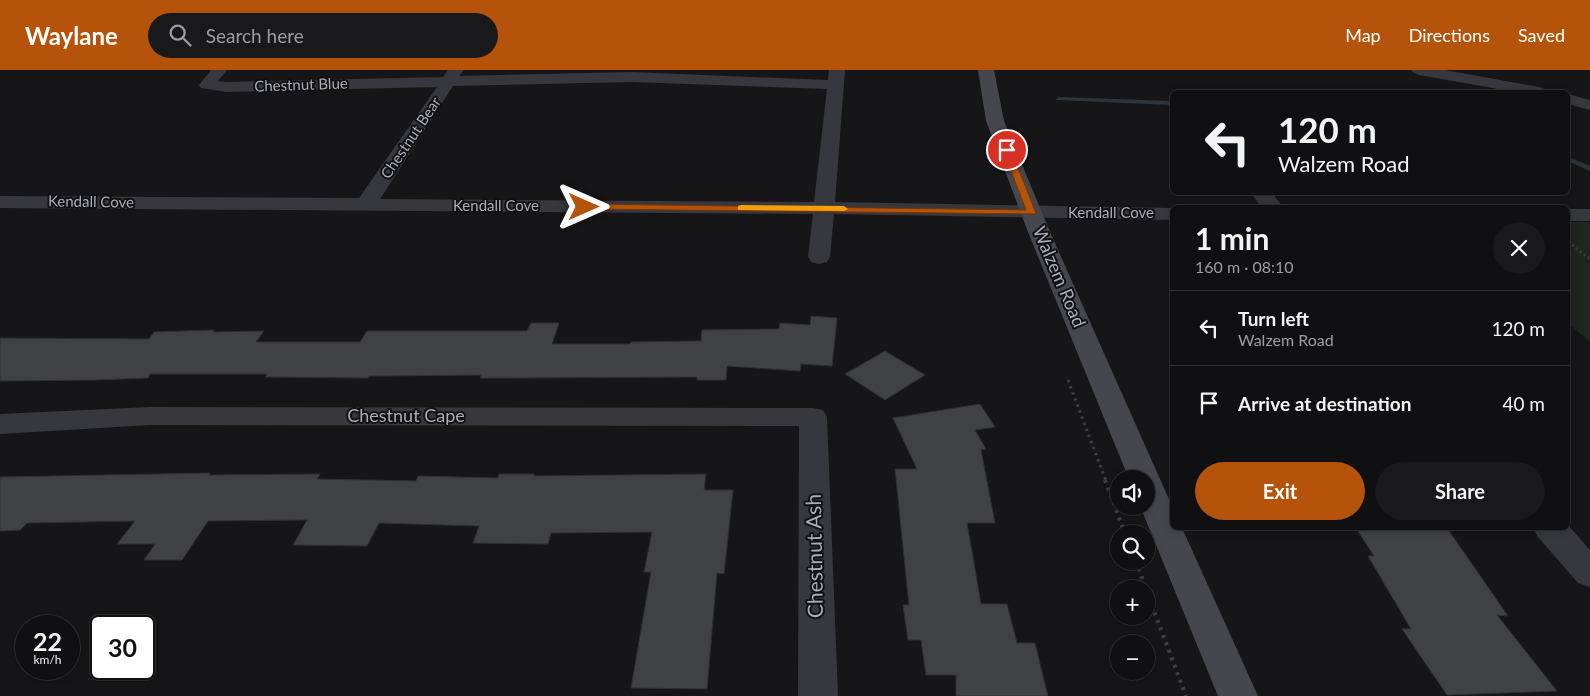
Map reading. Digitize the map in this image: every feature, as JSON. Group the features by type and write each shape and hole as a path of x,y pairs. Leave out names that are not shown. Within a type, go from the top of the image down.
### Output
{"street":[{"name":"Chestnut Blue","path":"219,70 207,85 226,87 452,75 632,78 836,77"},
{"name":"Walzem Road","path":"986,70 995,121 1032,213 1142,470"},
{"path":"1418,70 1528,90"},
{"name":"Chestnut Bear","path":"365,205 452,75"},
{"path":"819,258 836,77"},
{"path":"1570,100 1590,105"},
{"path":"1263,195 1271,205"},
{"name":"Kendall Cove","path":"0,202 823,208 1170,214"},
{"path":"1570,215 1590,215"},
{"name":"Chestnut Cape","path":"0,424 150,416 813,417"},
{"name":"Chestnut Ash","path":"813,417 818,696"},
{"name":"Walzem Road","path":"1155,501 1238,696"},
{"path":"1552,530 1590,573"}],"path":[{"path":"1570,243 1590,258"},
{"path":"1155,613 1186,696"}],"shaded area":[{"path":"1570,222 1590,222 1590,342 1570,325"}],"building":[{"path":"811,316 837,318 832,366 801,364 800,371 727,366 726,380 697,380 697,377 480,378 481,375 369,376 368,378 265,377 267,374 150,374 148,378 0,381 0,338 149,339 154,332 214,330 213,332 264,331 256,342 360,342 367,331 527,331 531,323 559,323 552,344 630,344 631,342 701,341 702,330 779,329 780,323 810,325"},
{"path":"885,351 925,375 885,400 845,374"},
{"path":"980,404 995,427 975,430 986,449 981,450 995,523 967,523 981,604 1007,604 1017,643 1035,643 1048,696 956,696 956,675 926,675 921,640 908,640 903,605 909,605 895,469 917,469 893,418"},
{"path":"210,473 209,475 320,474 317,479 416,481 418,476 498,478 499,474 534,474 534,476 706,474 704,490 733,490 724,574 717,573 707,689 631,688 651,572 644,572 652,532 551,533 548,544 473,543 479,526 379,523 367,546 293,545 307,520 208,521 182,560 144,560 155,544 117,544 135,521 27,523 20,530 0,531 0,477"},
{"path":"1357,530 1448,530 1508,616 1497,615 1557,691 1447,695 1402,629 1411,629 1368,556 1374,556"}],"waterway":[{"path":"1059,99 1170,103"},
{"path":"1570,160 1590,169"}],"slow traffic":[{"path":"741,208 844,209"}],"route":[{"path":"584,207 823,208 1032,213 1007,150"}]}
